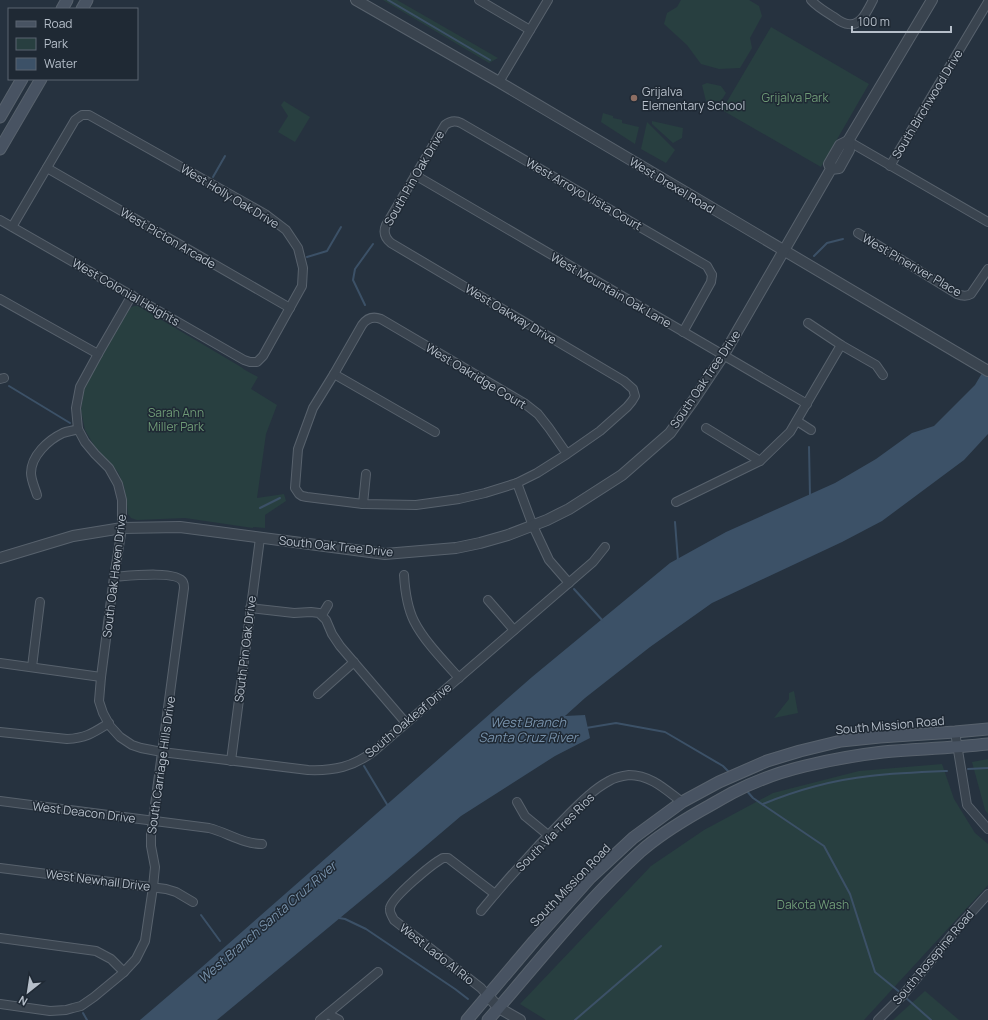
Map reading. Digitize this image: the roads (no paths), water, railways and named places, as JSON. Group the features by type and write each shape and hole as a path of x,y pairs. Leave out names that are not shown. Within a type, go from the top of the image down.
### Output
{"main road":[{"path":"0,117 21,80"},
{"path":"0,149 40,80"},
{"name":"South Mission Road","path":"467,1020 590,878 633,838 682,802 719,782 767,761 840,741 988,729"},
{"path":"488,1020 602,890 641,851 660,836 732,793 756,782 804,766 843,758 881,752 988,744"},
{"path":"609,860 620,872"}],"street":[{"name":"West Drexel Road","path":"356,0 499,82 988,371"},
{"path":"479,0 530,30"},
{"path":"499,82 548,0"},
{"path":"811,0 815,5 843,23 854,26 861,20 873,0"},
{"name":"South Oak Tree Drive","path":"0,558 73,536 122,528 180,527 385,554 456,548 500,538 533,526 569,509 622,475 670,433 693,401 723,356 831,169 839,168 849,150 848,140 932,0"},
{"name":"South Birchwood Drive","path":"890,166 988,2"},
{"name":"West Holly Oak Drive","path":"47,168 75,120 82,113 92,116 265,214 286,230 298,248 303,268 302,286 263,356 255,364"},
{"name":"South Pin Oak Drive","path":"384,238 385,227 450,119"},
{"name":"West Arroyo Vista Court","path":"450,119 461,123 707,266 715,274 683,332"},
{"path":"848,140 890,166 988,222"},
{"path":"12,227 47,168"},
{"name":"West Picton Arcade","path":"47,168 290,308"},
{"name":"West Mountain Oak Lane","path":"416,175 807,404"},
{"name":"West Colonial Heights","path":"0,220 244,360 255,364"},
{"name":"West Pineriver Place","path":"858,233 966,299 974,292 988,269"},
{"name":"West Oakway Drive","path":"384,238 624,381 637,392 627,407 600,431 567,454"},
{"path":"37,494 31,474 33,464 39,452 51,440 63,433 78,430 76,408 80,387 132,295"},
{"path":"0,299 98,354"},
{"name":"West Oakridge Court","path":"334,374 368,315 374,317 524,403 538,414 567,454"},
{"path":"808,323 841,345 876,365 883,375"},
{"path":"676,502 760,461 790,432 841,345"},
{"path":"435,432 334,374 313,408 298,449 294,484 295,493 307,498 363,504 416,505 459,500 517,483 537,473 567,454"},
{"path":"797,421 811,430"},
{"path":"706,428 760,461"},
{"name":"South Oak Haven Drive","path":"78,430 86,442 109,468 118,484 122,500 122,528 114,577 99,701 103,713 120,737 132,745 162,752"},
{"path":"363,504 366,474"},
{"path":"517,483 533,526 549,560 570,583"},
{"name":"South Pin Oak Drive","path":"230,760 260,538"},
{"name":"South Oakleaf Drive","path":"162,752 308,770 335,769 352,764 368,756 570,583 593,562 605,547"},
{"name":"South Carriage Hills Drive","path":"0,1004 57,1011 73,1008 88,1002 124,972 136,959 145,940 155,867 151,840 153,821 184,588 182,578 172,575 114,577"},
{"path":"404,575 405,590 414,621 426,640 459,678"},
{"path":"488,600 514,630"},
{"path":"32,667 40,602"},
{"path":"322,615 328,605"},
{"path":"250,608 294,614 315,612 322,615 336,641 406,723"},
{"path":"318,694 354,662"},
{"path":"0,663 101,677"},
{"path":"0,732 78,739 88,736 109,723"},
{"path":"955,732 967,805 988,829"},
{"name":"South Via Tres Rios","path":"481,911 548,835 589,795 608,781 620,776 631,775 644,777 656,782 682,802"},
{"name":"West Deacon Drive","path":"0,801 209,828 222,831 246,841 262,844"},
{"path":"517,802 525,816 548,835"},
{"name":"West Lado Al Rio","path":"488,996 394,920 390,906 402,892 443,858 448,858 496,894"},
{"name":"West Newhall Drive","path":"0,868 171,890 193,902"},
{"name":"South Rosepine Road","path":"878,1020 903,995 960,925 988,894"},
{"path":"0,938 96,951 110,959 124,972"},
{"path":"320,1020 378,972"},
{"path":"488,996 499,1008 520,1020"},
{"path":"328,1014 339,1020"}],"water":[{"name":"West Branch Santa Cruz River","path":"988,363 988,434 964,460 882,521 842,542 712,603 650,647 585,698 565,716 585,715 590,738 555,756 461,816 217,1020 140,1020 532,677 670,563 726,532 835,483 876,459 912,433 934,426 975,385"}],"waterway":[{"path":"388,0 490,60"},
{"path":"213,177 225,156"},
{"path":"307,257 327,251 341,227"},
{"path":"814,256 827,243 843,239"},
{"path":"365,305 353,280 355,269 373,244"},
{"path":"9,386 70,423"},
{"path":"809,447 810,496"},
{"path":"260,508 280,498"},
{"path":"675,522 678,561"},
{"path":"574,589 603,621"},
{"name":"Dakota Wash","path":"586,728 616,723 665,732 723,766 730,773"},
{"path":"364,766 388,806"},
{"path":"968,769 988,768"},
{"path":"763,804 802,790 842,780 889,774 947,771"},
{"name":"Dakota Wash","path":"746,790 753,798 824,846 850,894 875,972 902,994"},
{"path":"201,915 220,941"},
{"path":"339,918 345,919 366,929 468,999"},
{"path":"575,1020 661,946"},
{"name":"Dakota Wash","path":"905,997 931,1020"},
{"path":"83,1013 87,1020"}],"place":[{"name":"Grijalva Elementary School","path":"634,98"}],"park label":[{"name":"Grijalva Park","path":"795,97"},
{"name":"Sarah Ann Miller Park","path":"176,419"}]}
